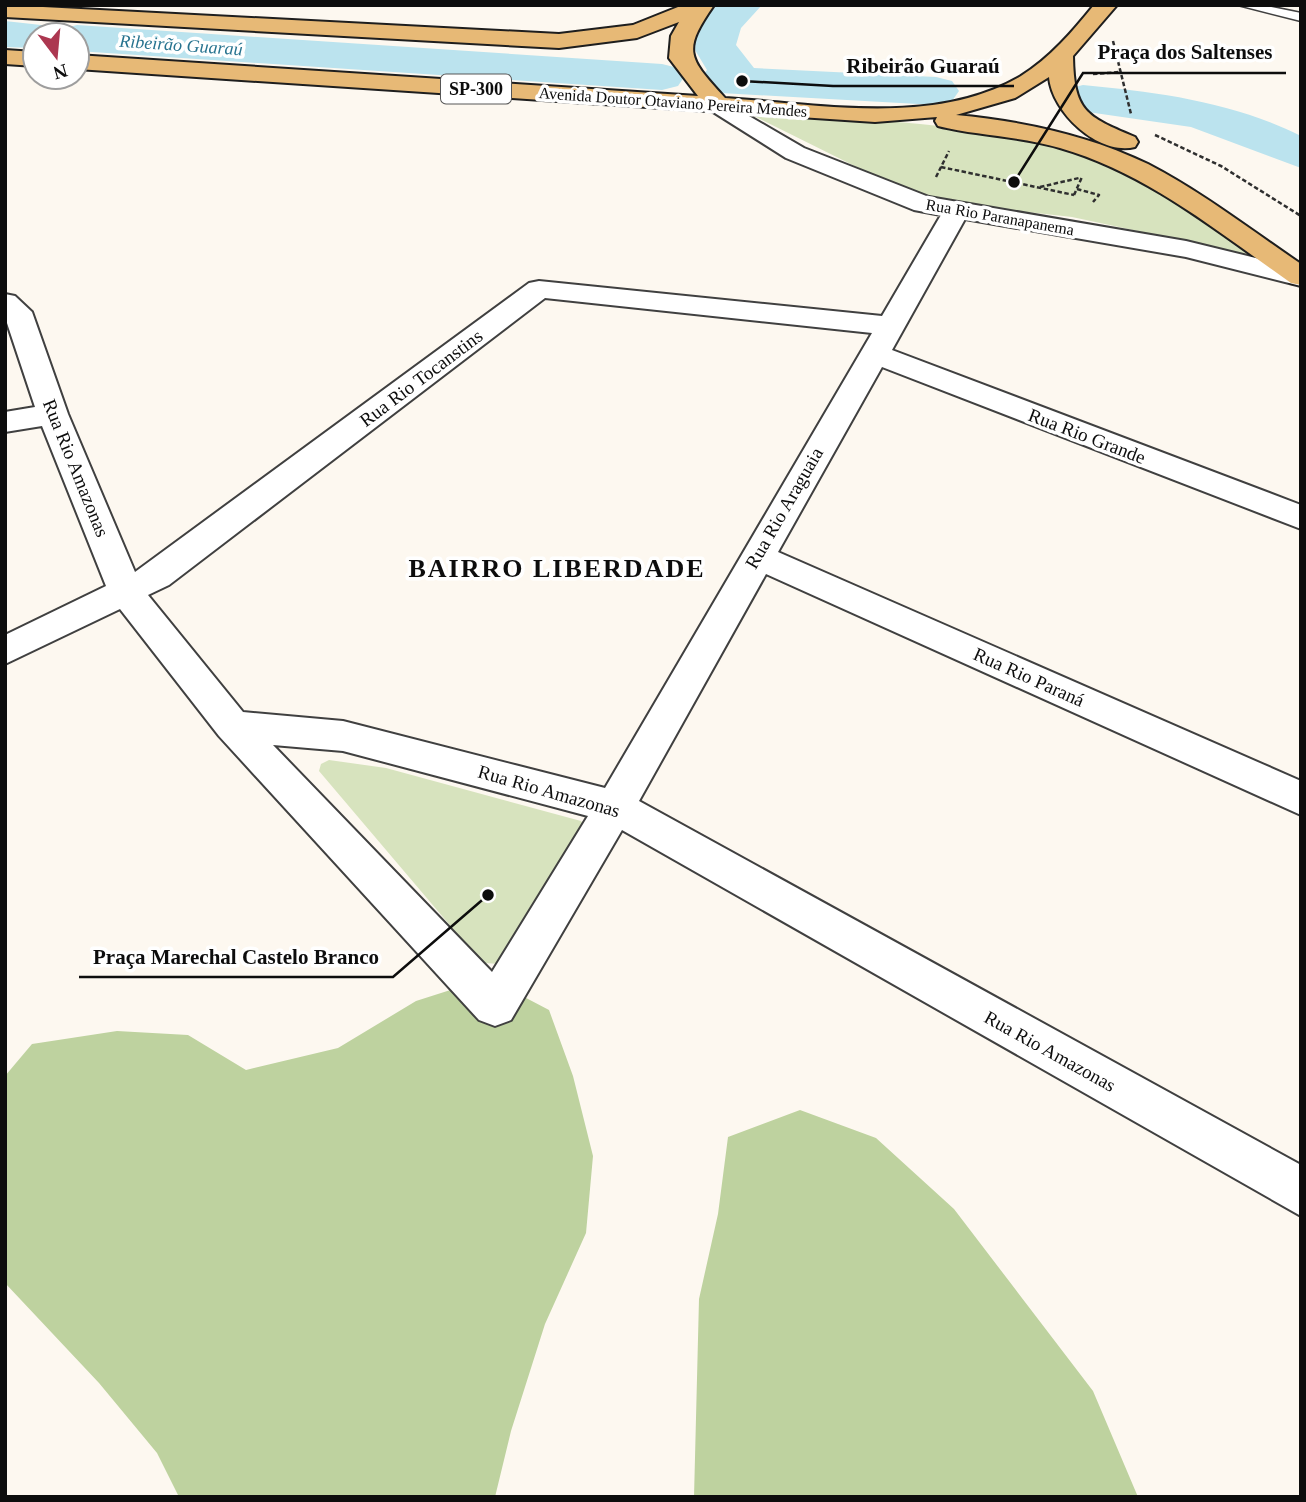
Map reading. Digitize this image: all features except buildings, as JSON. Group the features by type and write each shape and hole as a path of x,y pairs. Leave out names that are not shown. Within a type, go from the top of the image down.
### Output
{"main road":[{"path":"5,10 559,41 637,31 703,5"},
{"path":"703,5 681,35 678,51 688,70 718,105"},
{"name":"Avenida Doutor Otaviano Pereira Mendes","path":"91,63 875,115 929,113 993,100 1024,87 1062,57 1106,5"},
{"path":"1062,57 1061,89 1064,99 1077,116 1097,130 1192,174 1279,223"},
{"path":"875,115 964,122 1036,135 1094,151 1138,170 1182,196 1301,277"}],"street":[{"name":"Rua Rio Paranapanema","path":"718,105 795,153 923,204 1242,261 1301,277"},
{"name":"Rua Rio Araguaia","path":"232,726 495,1006 615,807 756,556 956,212"},
{"name":"Rua Rio Tocanstins","path":"5,651 157,576 539,289 882,340"},
{"name":"Rua Rio Amazonas","path":"5,302 18,312 53,414 125,591 232,726 343,736 615,807 1301,1192"},
{"name":"Rua Rio Grande","path":"882,340 1301,517"},
{"path":"5,422 53,414"},
{"name":"Rua Rio Paraná","path":"756,556 1301,799"}],"lane":[{"path":"1244,5 1301,18"}],"path":[{"path":"1114,32 1112,39 1132,119"},
{"path":"923,204 964,122"},
{"path":"1151,133 1230,171 1279,223"},
{"path":"1077,189 1099,195 1096,202 1071,200 1094,151"},
{"path":"941,167 1074,195"},
{"path":"1038,187 1082,178"},
{"path":"1038,187 1065,212 1058,228"}],"green space":[{"path":"746,112 941,126 1037,143 1084,157 1145,183 1250,255 1072,217 955,204 899,188"},
{"path":"329,760 386,768 581,821 585,827 500,964 484,963 476,956 319,771 321,764"},
{"path":"488,978 549,1010 573,1076 593,1156 586,1233 545,1324 511,1431 495,1497 179,1497 157,1453 99,1383 5,1283 5,1076 32,1044 117,1031 188,1035 246,1070 338,1048 416,1001"},
{"path":"800,1110 876,1138 954,1209 1093,1391 1138,1497 694,1497 699,1299 718,1214 728,1137"}],"waterway":[{"path":"741,5 721,24 714,45 725,65 742,81"},
{"name":"Ribeirão Guaraú","path":"5,34 21,35"},
{"name":"Ribeirão Guaraú","path":"91,39 662,77"},
{"name":"Ribeirão Guaraú","path":"721,80 936,91"},
{"name":"Ribeirão Guaraú","path":"1083,99 1195,114 1274,140 1301,154"}],"place":[{"name":"Ribeirão Guaraú","path":"742,81"},
{"name":"Praça dos Saltenses","path":"1014,182"},
{"name":"Praça Marechal Castelo Branco","path":"488,895"}],"district":[{"name":"BAIRRO LIBERDADE","path":"557,568"}]}
